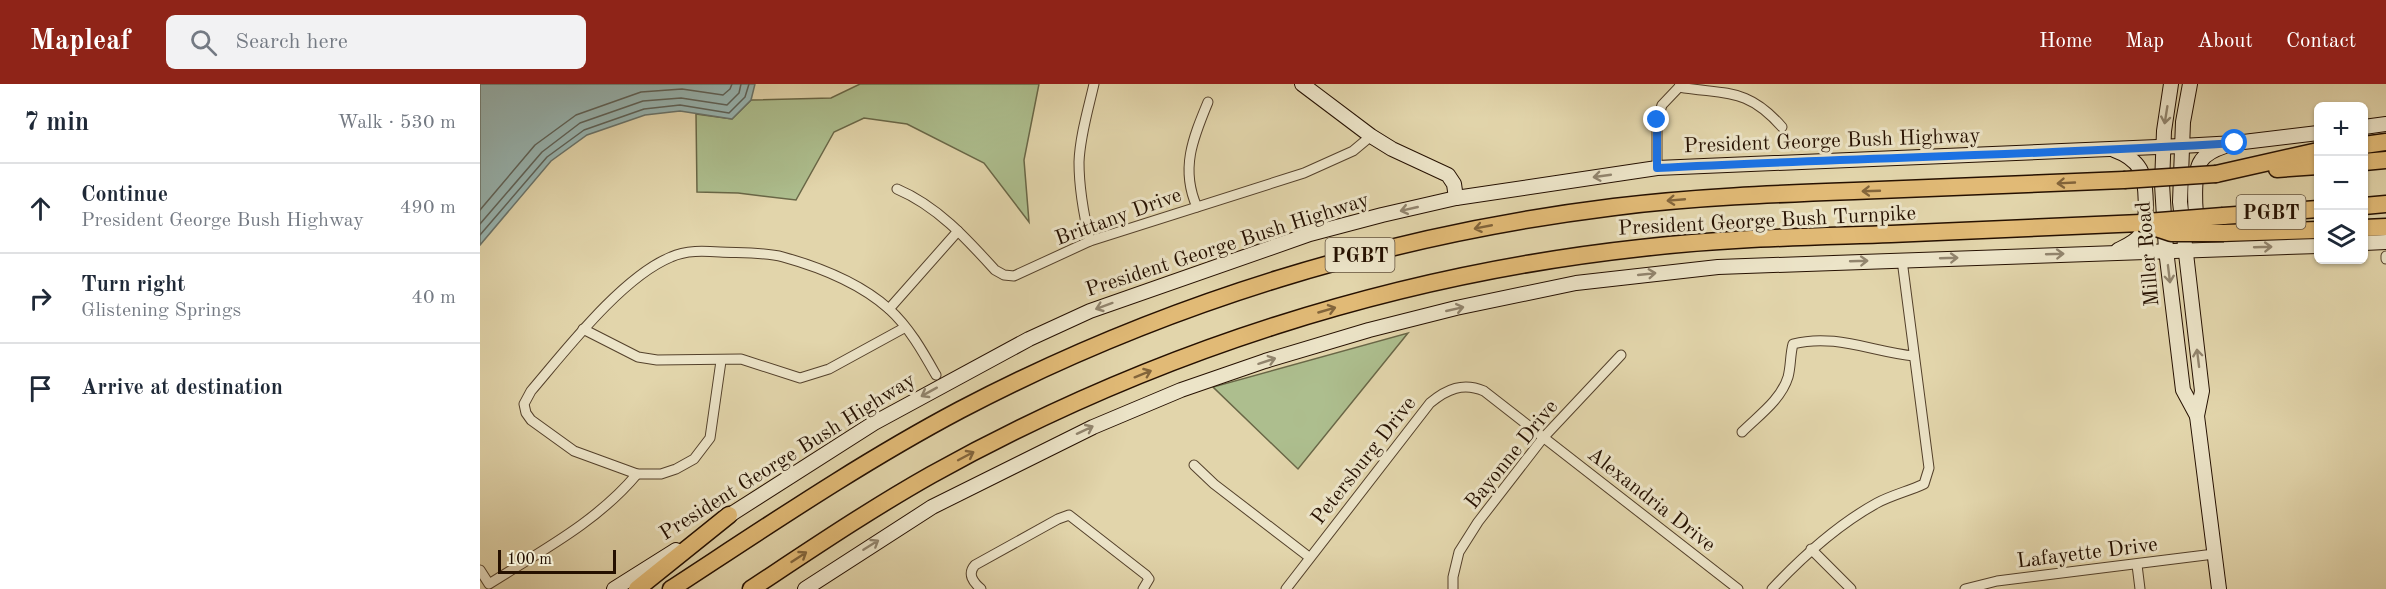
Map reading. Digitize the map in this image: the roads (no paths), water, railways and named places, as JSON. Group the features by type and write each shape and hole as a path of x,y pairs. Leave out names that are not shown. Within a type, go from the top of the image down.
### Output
{"highway":[{"path":"2368,144 2386,142"},
{"path":"2216,174 2314,152"},
{"path":"2368,162 2386,160"},
{"name":"President George Bush Turnpike","path":"671,589 859,467 1011,384 1090,348 1170,316 1326,264 1476,229 1562,214 1648,203 1760,195 2124,180 2314,166"},
{"path":"2368,206 2386,204"},
{"name":"President George Bush Turnpike","path":"751,589 906,490 982,448 1051,414 1193,354 1358,301 1508,267 1670,245 1757,238 2133,223 2314,209"},
{"path":"2133,223 2227,241 2314,231"},
{"path":"2368,228 2386,227"},
{"path":"637,589 729,515"}],"main road":[{"path":"1302,84 1371,136 1392,149 1438,168 1448,175 1454,184 1456,198"},
{"name":"Miller Road","path":"2171,84 2163,147 2162,184 2166,250 2183,390 2197,416"},
{"name":"Miller Road","path":"2190,84 2181,146 2180,202 2202,391 2197,416 2219,589"},
{"path":"2368,126 2386,124"},
{"name":"President George Bush Highway","path":"614,589 874,423 1000,354 1090,311 1310,234 1456,198 1657,168 2112,150 2235,143 2314,134"},
{"path":"2235,143 2213,150 2200,162 2195,183 2197,222 2203,233 2211,242 2314,246"},
{"path":"2112,150 2125,154 2133,160 2141,170 2145,187 2144,226 2140,237 2113,252"},
{"path":"805,589 932,507 1018,462 1126,413 1181,390 1265,361 1369,330 1445,311 1576,283 1718,267 2184,250 2227,241"},
{"path":"2368,243 2386,242"}],"street":[{"path":"1090,241 1085,221 1079,162 1086,110 1094,84"},
{"path":"1657,168 1657,120 1662,105 1680,86 1736,94 1768,110 1782,127"},
{"path":"1197,207 1189,183 1188,158 1208,102"},
{"name":"Brittany Drive","path":"897,189 924,201 958,231 995,270 1004,275 1014,276 1090,241 1335,161 1353,151 1371,136"},
{"path":"890,309 958,231"},
{"path":"721,361 710,438 694,459 661,474 637,474 574,451 531,420 525,410 526,398 531,391 583,329 642,275 672,256 689,252 762,254 783,257 855,286 890,309 916,341 936,375"},
{"path":"1772,589 1811,549 1875,504 1924,484 1927,478 1929,468 1902,260"},
{"path":"583,329 638,357 657,360 741,359 800,378 829,369 904,328"},
{"path":"1742,432 1768,407 1782,389 1790,370 1793,344 1838,341 1914,356"},
{"name":"Bayonne Drive","path":"1454,589 1456,564 1464,543 1543,438 1621,355"},
{"name":"Petersburg Drive","path":"1286,589 1430,403 1440,394 1460,387 1479,389 1543,438"},
{"name":"Alexandria Drive","path":"1543,438 1738,589"},
{"path":"1194,465 1214,484 1309,557"},
{"path":"480,570 489,584 560,542 622,493 637,474"},
{"path":"981,589 972,578 971,572 975,565 1068,515 1149,579 1143,589"},
{"path":"1811,549 1851,589"},
{"name":"Lafayette Drive","path":"1965,589 2025,578 2214,554"},
{"path":"2137,565 2140,589"},
{"path":"2025,578 2026,589"}],"water":[{"path":"480,84 755,84 751,100 732,119 680,111 645,115 587,135 551,161 480,245"}]}
